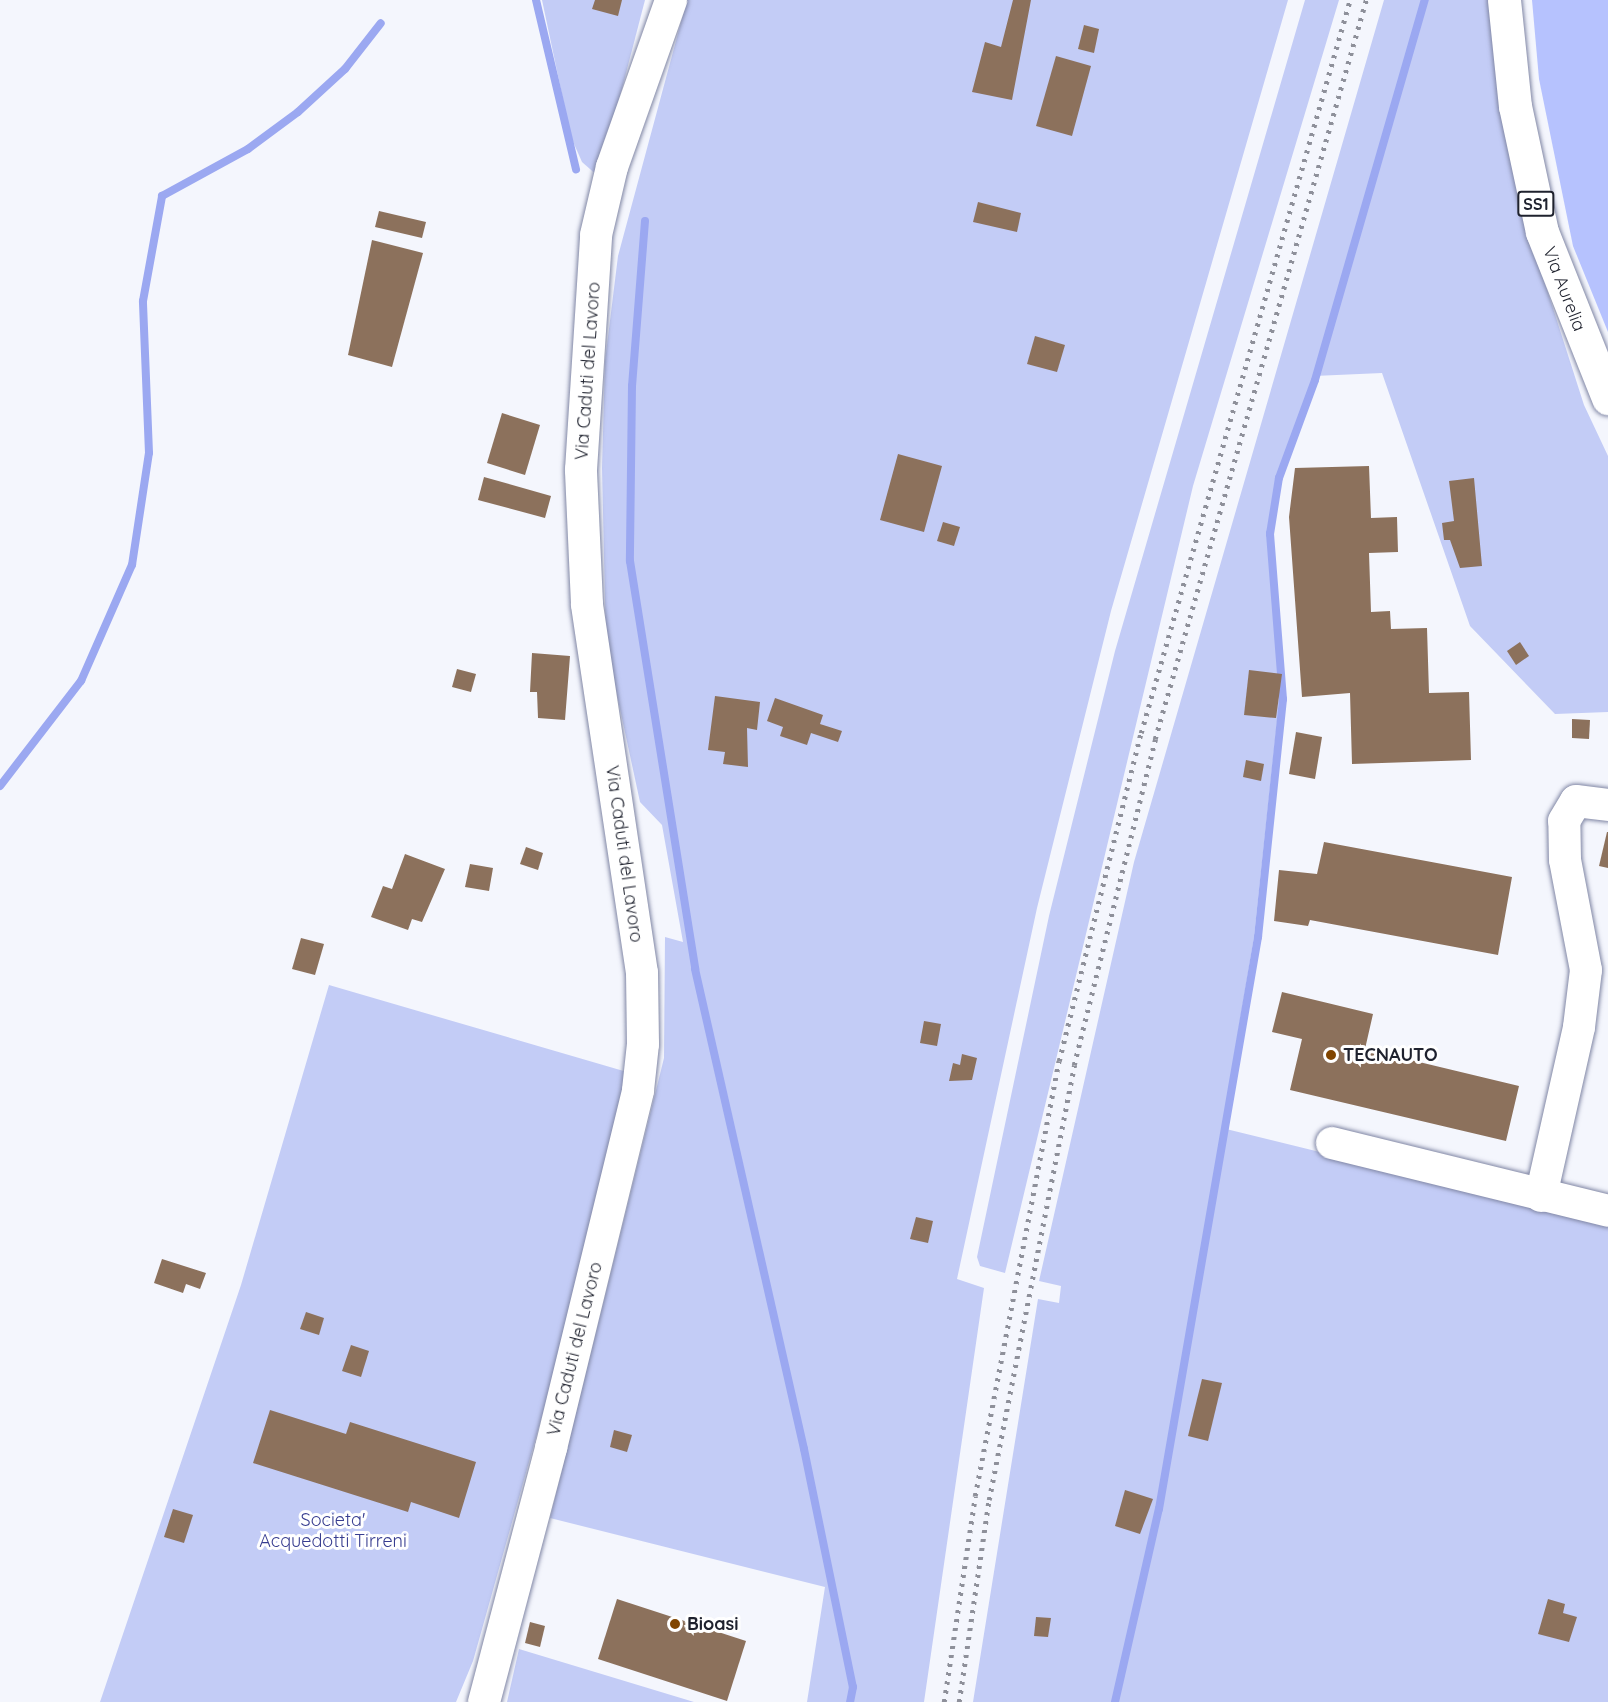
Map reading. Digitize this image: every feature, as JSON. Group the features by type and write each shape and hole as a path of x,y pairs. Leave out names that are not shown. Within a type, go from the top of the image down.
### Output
{"main road":[{"name":"Via Aurelia","path":"1504,0 1515,106 1542,232 1608,398"}],"street":[{"name":"Via Caduti del Lavoro","path":"484,1702 551,1448 638,1090 644,1044 642,973 587,604 581,470 596,235 612,167 671,0"},
{"path":"1541,1196 1579,1027 1586,970 1565,860 1564,821 1576,801 1608,805"},
{"path":"1332,1143 1608,1211"}],"green space":[{"path":"542,0 645,0 599,177 582,162 571,137"},
{"path":"687,0 1288,0 1111,611 1037,908 957,1279 984,1288 924,1702 807,1702 825,1587 550,1518 664,1058 665,937 683,942 662,825 640,802 606,644 602,468 605,361 618,256"},
{"path":"1305,0 1339,0 1193,486 1005,1273 980,1266 977,1257 1049,916 1115,651"},
{"path":"1384,0 1423,0 1366,197 1425,0 1488,0 1525,221 1584,405 1608,456 1608,712 1555,714 1470,626 1382,373 1314,376 1277,477 1267,531 1282,675 1254,937 1222,1128 1608,1223 1608,1702 973,1702 1038,1299 1059,1303 1061,1286 1039,1281 1134,862"},
{"name":"Societa' Acquedotti Tirreni","path":"329,985 627,1072 569,1320 473,1661 456,1702 100,1702 241,1285"},
{"path":"519,1649 694,1702 507,1702"}],"shaded area":[{"path":"1532,0 1608,0 1608,332 1573,246 1539,79"}],"building":[{"path":"595,0 622,0 618,16 592,9"},
{"path":"1013,0 1031,0 1012,100 972,92 985,42 1001,47"},
{"path":"1084,25 1099,29 1094,53 1078,49"},
{"path":"1056,56 1091,66 1072,136 1036,126"},
{"path":"978,202 1021,213 1017,232 973,222"},
{"path":"379,211 426,222 422,238 375,227"},
{"path":"372,240 423,253 392,367 348,355"},
{"path":"1035,336 1065,345 1057,372 1027,364"},
{"path":"502,413 540,425 525,475 487,463"},
{"path":"898,454 942,466 924,532 880,520"},
{"path":"1369,466 1371,518 1397,517 1398,552 1369,553 1371,612 1390,611 1391,629 1427,628 1429,693 1469,692 1471,760 1352,764 1350,693 1302,697 1289,517 1295,468"},
{"path":"484,477 551,496 545,518 478,500"},
{"path":"1474,478 1482,566 1460,568 1450,540 1444,540 1442,523 1454,521 1449,481"},
{"path":"943,522 960,527 954,546 937,541"},
{"path":"1520,642 1529,656 1516,665 1507,651"},
{"path":"532,653 570,656 565,720 538,718 537,692 530,692"},
{"path":"457,669 476,674 471,692 452,687"},
{"path":"1249,670 1282,674 1276,718 1244,715"},
{"path":"715,696 760,702 757,730 747,728 748,767 723,764 725,752 708,750"},
{"path":"775,698 823,715 820,724 842,731 838,742 811,733 807,745 780,736 783,727 767,721"},
{"path":"1572,719 1590,720 1589,739 1572,738"},
{"path":"1296,732 1322,737 1315,779 1289,774"},
{"path":"1246,760 1264,764 1261,781 1243,777"},
{"path":"1608,832 1608,868 1599,866"},
{"path":"1324,842 1512,877 1498,955 1310,920 1308,926 1274,921 1279,870 1317,874"},
{"path":"526,847 543,853 538,870 520,864"},
{"path":"405,854 445,869 422,922 412,919 408,930 371,917 383,886 392,889"},
{"path":"470,864 493,868 489,891 465,887"},
{"path":"301,938 324,944 315,975 292,969"},
{"path":"1282,992 1373,1014 1365,1049 1519,1086 1506,1141 1290,1090 1302,1039 1272,1032"},
{"path":"924,1021 941,1024 937,1046 920,1043"},
{"path":"962,1054 977,1058 972,1080 949,1081 953,1063 960,1065"},
{"path":"916,1217 933,1221 928,1243 910,1239"},
{"path":"162,1259 206,1273 200,1289 186,1284 183,1293 154,1283"},
{"path":"306,1312 324,1318 319,1335 300,1329"},
{"path":"351,1345 369,1351 361,1377 342,1371"},
{"path":"1202,1379 1222,1383 1208,1441 1188,1436"},
{"path":"270,1410 346,1434 350,1422 476,1462 459,1518 411,1502 408,1512 253,1463"},
{"path":"614,1430 632,1435 627,1452 610,1447"},
{"path":"1125,1490 1153,1499 1140,1534 1115,1526"},
{"path":"173,1509 193,1515 184,1543 164,1537"},
{"path":"617,1599 746,1641 727,1701 598,1659"},
{"path":"1548,1599 1565,1604 1563,1613 1577,1617 1569,1642 1538,1634"},
{"path":"1036,1617 1051,1618 1048,1637 1034,1636"},
{"path":"530,1622 545,1626 540,1647 525,1643"}],"waterway":[{"path":"536,0 576,169"},
{"path":"1115,1702 1159,1509 1258,937 1283,699 1270,534 1279,478 1315,380 1425,0"},
{"path":"0,786 81,681 132,565 149,453 143,301 162,196 248,149 298,112 345,69 381,23"},
{"path":"645,221 632,386 630,561 695,969 804,1449 853,1687 850,1702"}],"railway":[{"path":"944,1702 975,1496 1059,1061 1141,733 1350,0"},
{"path":"959,1702 989,1500 1074,1065 1155,739 1366,0"}],"place":[{"name":"TECNAUTO","path":"1331,1055"},
{"name":"Bioasi","path":"675,1624"}]}
